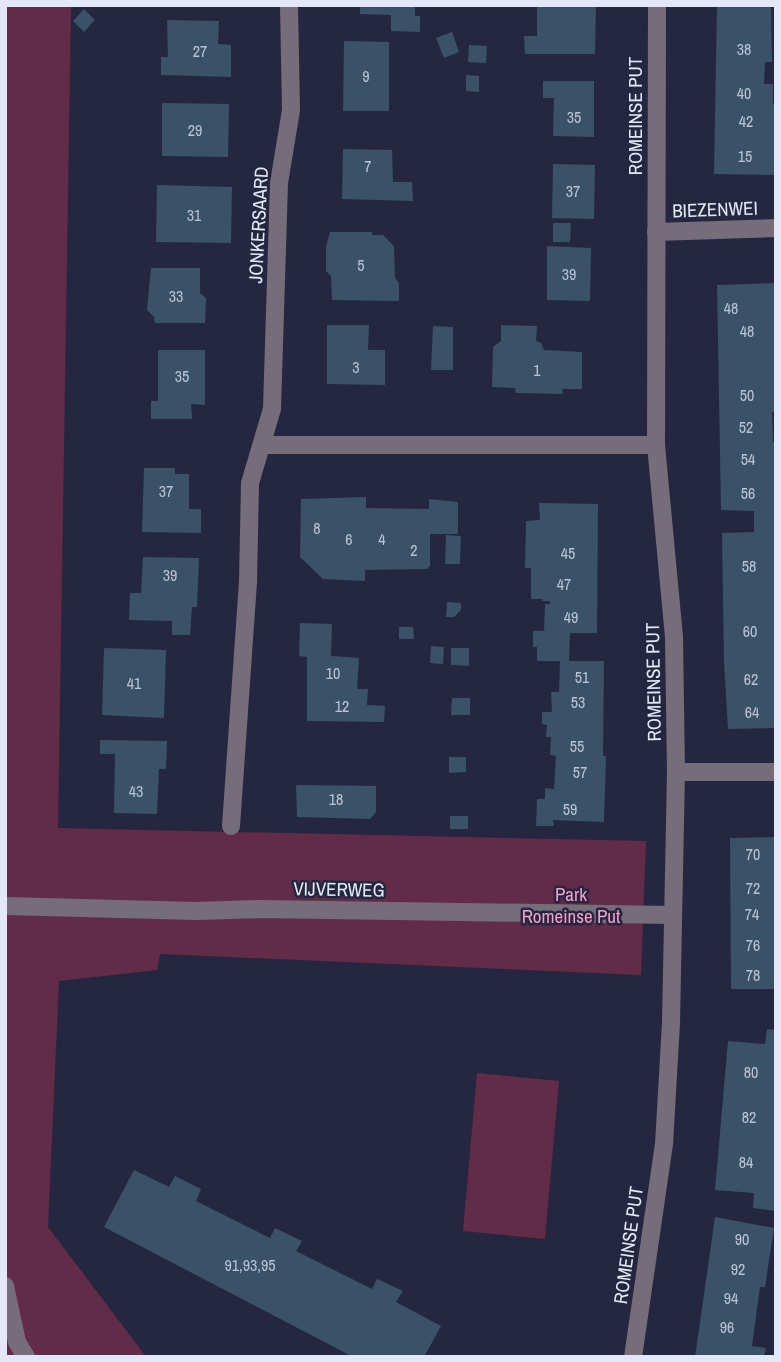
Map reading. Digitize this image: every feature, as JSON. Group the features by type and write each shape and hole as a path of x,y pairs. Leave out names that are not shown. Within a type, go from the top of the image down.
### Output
{"street":[{"name":"JONKERSAARD","path":"231,826 248,582 250,483 272,409 279,183 291,110 289,5"},
{"name":"ROMEINSE PUT","path":"633,1357 664,1144 671,1023 676,772 674,637 656,445 657,5"},
{"name":"BIEZENWEI","path":"656,232 776,228"},
{"path":"262,445 656,445"},
{"path":"676,772 776,772"},
{"name":"VIJVERWEG","path":"5,906 196,911 260,909 672,915"},
{"path":"5,1286 17,1342 26,1357"}],"green space":[{"name":"Park Romeinse Put","path":"5,5 71,5 58,828 646,841 641,975 160,954 157,970 59,981 48,1227 144,1354 149,1357 5,1357"},
{"path":"477,1073 559,1081 545,1239 463,1231"}],"building":[{"path":"360,5 415,5 415,16 420,16 420,32 391,31 391,15 360,14"},
{"path":"537,5 596,5 595,54 525,54 524,36 537,36"},
{"path":"717,5 771,5 772,62 765,62 764,84 773,84 773,104 776,104 776,175 714,174"},
{"path":"84,9 95,20 84,32 73,21"},
{"path":"167,20 219,21 218,44 231,45 231,77 161,75 161,57 168,57"},
{"path":"452,32 459,52 444,58 436,38"},
{"path":"344,41 389,42 389,111 343,111"},
{"path":"469,45 487,46 486,63 468,62"},
{"path":"466,75 479,76 479,92 466,91"},
{"path":"543,81 594,81 594,137 553,136 554,98 543,98"},
{"path":"162,103 229,104 228,157 162,156"},
{"path":"343,149 392,150 393,182 412,182 413,201 342,199"},
{"path":"553,164 595,165 594,219 552,218"},
{"path":"157,185 232,187 231,243 156,242"},
{"path":"553,223 571,223 570,242 553,242"},
{"path":"330,232 372,232 372,235 383,235 394,246 399,301 332,300 331,276 326,271 326,247"},
{"path":"547,246 591,248 590,301 547,300"},
{"path":"151,268 200,268 200,293 206,298 205,323 155,323 154,317 147,310"},
{"path":"776,283 776,412 772,412 773,442 776,442 776,728 728,729 722,533 754,532 754,511 721,510 717,285"},
{"path":"327,325 369,325 368,350 385,350 385,385 327,384"},
{"path":"501,325 537,326 536,341 541,343 544,350 582,352 582,389 562,389 563,394 516,393 515,388 492,387 493,347 501,341"},
{"path":"433,326 453,327 453,370 431,370"},
{"path":"158,350 205,350 205,405 191,404 192,419 151,419 151,401 158,401"},
{"path":"144,468 175,468 175,474 189,474 189,509 201,509 201,533 142,532"},
{"path":"366,497 366,508 429,509 429,499 458,502 458,534 430,534 430,566 427,569 365,570 365,581 323,579 300,557 301,499"},
{"path":"539,503 598,504 597,633 570,633 569,661 604,661 604,822 553,820 554,826 536,826 537,799 545,799 545,788 554,789 556,756 550,755 551,737 546,737 547,725 542,724 542,712 552,712 551,692 559,692 560,661 537,661 537,647 533,647 533,631 544,631 545,604 550,604 550,601 542,601 543,599 531,599 531,568 525,568 526,521 540,520"},
{"path":"446,535 461,536 460,564 445,564"},
{"path":"143,557 199,558 197,607 192,607 190,635 172,635 172,621 129,620 130,593 141,593"},
{"path":"447,602 461,603 461,610 454,617 446,617"},
{"path":"300,623 332,624 331,656 359,658 357,689 368,689 367,705 385,706 384,722 307,721 307,657 299,656"},
{"path":"399,627 413,627 414,639 399,639"},
{"path":"431,646 444,647 443,664 430,663"},
{"path":"104,648 166,650 164,718 102,715"},
{"path":"451,648 469,648 469,666 451,665"},
{"path":"452,698 470,698 470,715 451,715"},
{"path":"100,740 167,741 166,769 159,769 157,814 114,813 115,754 100,754"},
{"path":"449,757 466,757 466,772 449,773"},
{"path":"296,785 376,786 376,812 370,819 297,817"},
{"path":"450,816 468,816 468,829 450,829"},
{"path":"776,837 776,989 731,989 730,838"},
{"path":"767,1029 776,1030 776,1211 753,1208 754,1193 715,1190 728,1041 765,1044"},
{"path":"134,1170 169,1187 175,1176 201,1189 196,1201 270,1238 275,1228 302,1241 296,1251 372,1289 377,1279 403,1291 396,1302 441,1326 424,1357 353,1357 104,1227"},
{"path":"715,1217 774,1228 765,1287 760,1287 752,1346 766,1348 764,1357 695,1357"}]}
